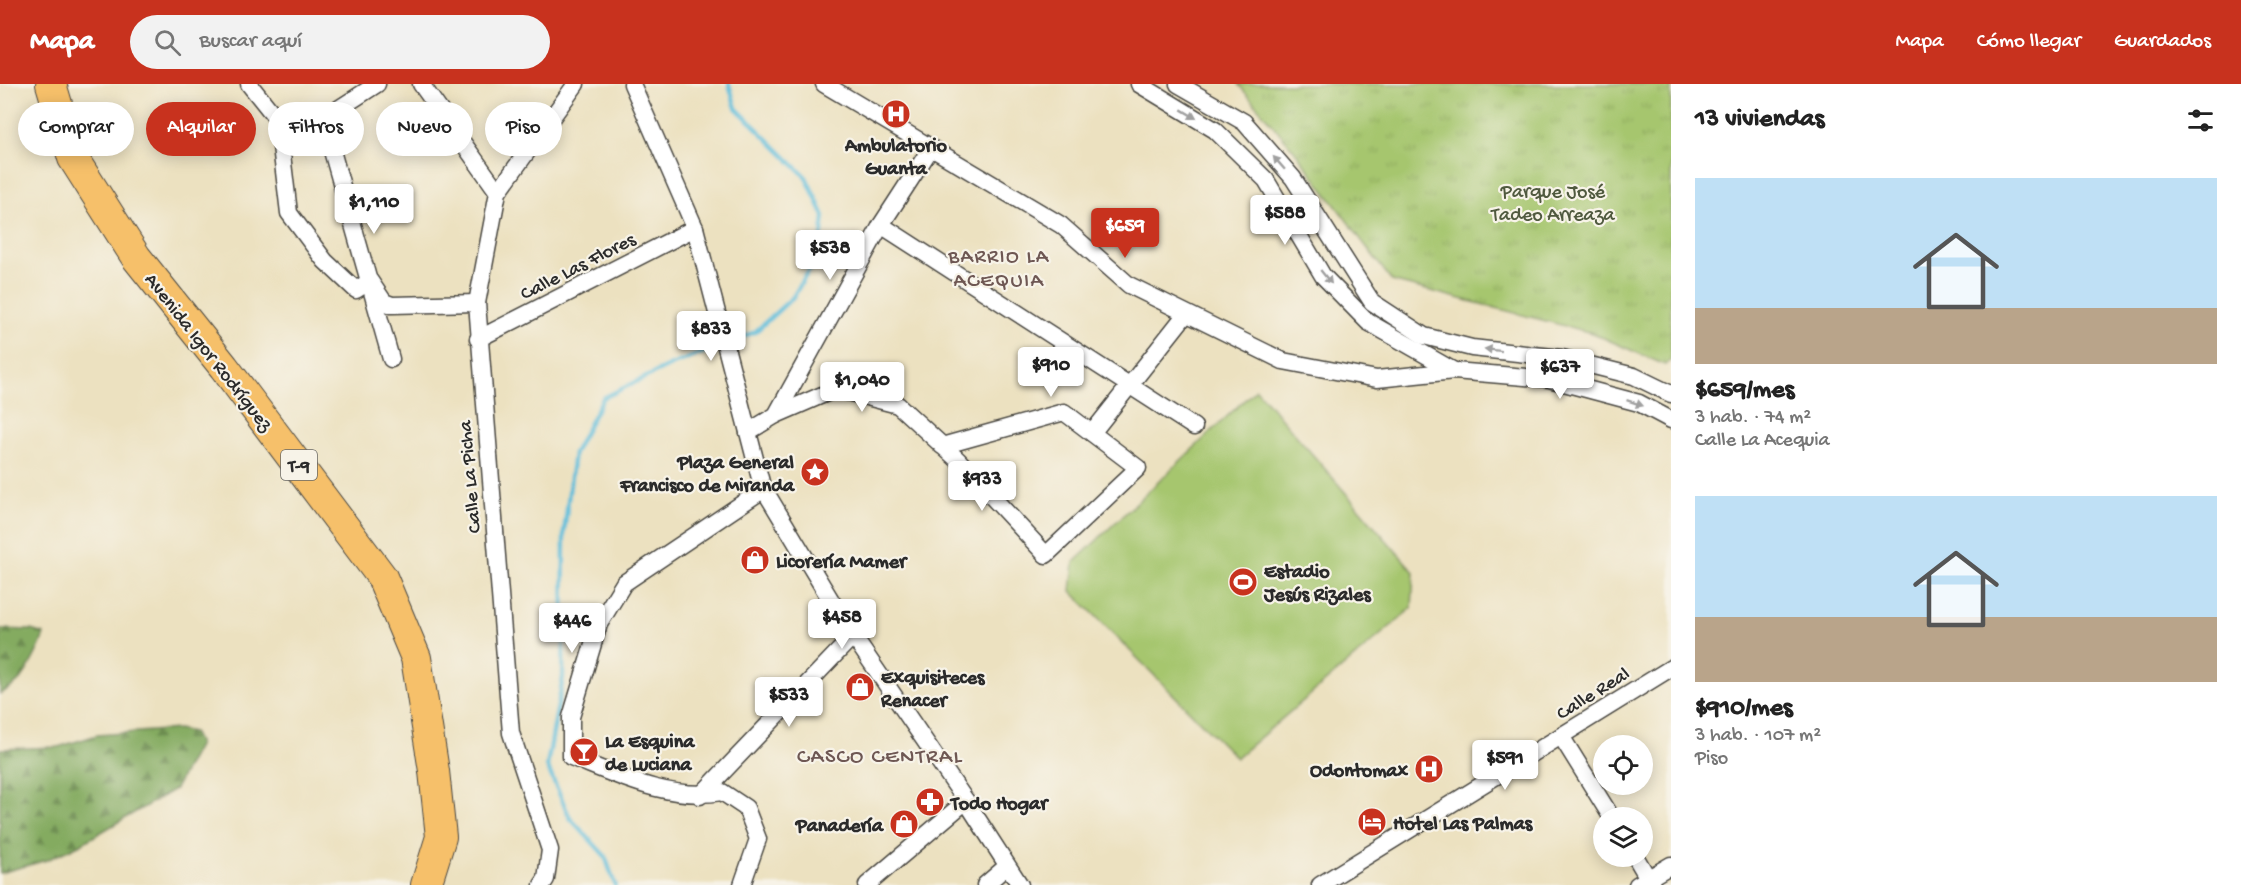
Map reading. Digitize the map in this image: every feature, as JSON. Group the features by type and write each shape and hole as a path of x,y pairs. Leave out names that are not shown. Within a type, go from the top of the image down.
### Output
{"highway":[{"name":"Avenida Igor Rodríguez","path":"51,84 73,158 136,257 224,367 382,577 416,658 434,771 441,837 426,885"}],"street":[{"path":"249,84 268,108"},
{"path":"349,102 376,84"},
{"path":"421,84 498,192"},
{"name":"Calle La Picha","path":"542,885 546,879 549,850 511,733 478,339 477,303 498,192 576,84"},
{"path":"632,84 695,228 733,381 764,489 853,636 966,801 1020,885"},
{"path":"824,84 1061,225 1129,285 1283,361 1377,379 1454,371 1548,379 1639,403 1671,420"},
{"path":"1138,84 1215,129 1266,180 1323,276 1368,322 1454,371"},
{"path":"1178,84 1244,123 1293,178 1372,302 1424,336 1472,348 1562,358 1634,376 1671,394"},
{"path":"776,415 881,225 932,148"},
{"path":"282,156 289,213 325,261 356,290 370,281"},
{"path":"334,156 391,359"},
{"path":"881,225 1194,427"},
{"name":"Calle Las Flores","path":"478,339 695,228"},
{"path":"370,281 384,302 392,305 477,303"},
{"path":"1092,433 1186,314"},
{"path":"748,432 776,415 836,389 898,405 942,446 1046,555 1138,468 1064,412 942,446"},
{"path":"742,885 758,838 746,808 722,792 700,796 647,787 571,757 571,717 599,624 624,583 764,489"},
{"path":"700,796 853,636"},
{"name":"Calle Real","path":"1320,885 1671,668"},
{"path":"1561,736 1604,807"},
{"path":"867,885 966,801"},
{"path":"1639,867 1646,883 1671,865"},
{"path":"985,885 1007,866"}],"green space":[{"name":"Parque José Tadeo Arreaza","path":"1238,84 1671,84 1671,359 1665,365 1592,333 1392,281 1294,150"},
{"name":"Estadio Jesús Rizales","path":"1256,389 1414,572 1412,608 1236,758 1071,591 1074,562"},
{"path":"0,629 31,630 44,634 23,676 16,684 0,694"},
{"path":"178,729 193,732 199,744 175,789 81,844 47,860 0,873 0,749 58,747 97,735"}],"waterway":[{"path":"615,885 605,856 570,818 547,766 563,677 564,532 574,453 603,398 671,365 755,332 793,297 820,252 824,216 806,177 736,108 729,84"}],"place":[{"name":"Ambulatorio Guanta","path":"896,114"},
{"name":"Plaza General Francisco de Miranda","path":"815,472"},
{"name":"Licorería Mamer","path":"755,560"},
{"name":"Estadio Jesús Rizales","path":"1243,582"},
{"name":"Exquisiteces Renacer","path":"860,687"},
{"name":"La Esquina de Luciana","path":"584,752"},
{"name":"Odontomax","path":"1429,769"},
{"name":"Todo Hogar","path":"930,802"},
{"name":"Hotel Las Palmas","path":"1372,822"},
{"name":"Panadería","path":"904,824"}],"district":[{"name":"BARRIO LA ACEQUIA","path":"999,267"},
{"name":"CASCO CENTRAL","path":"880,754"}]}
